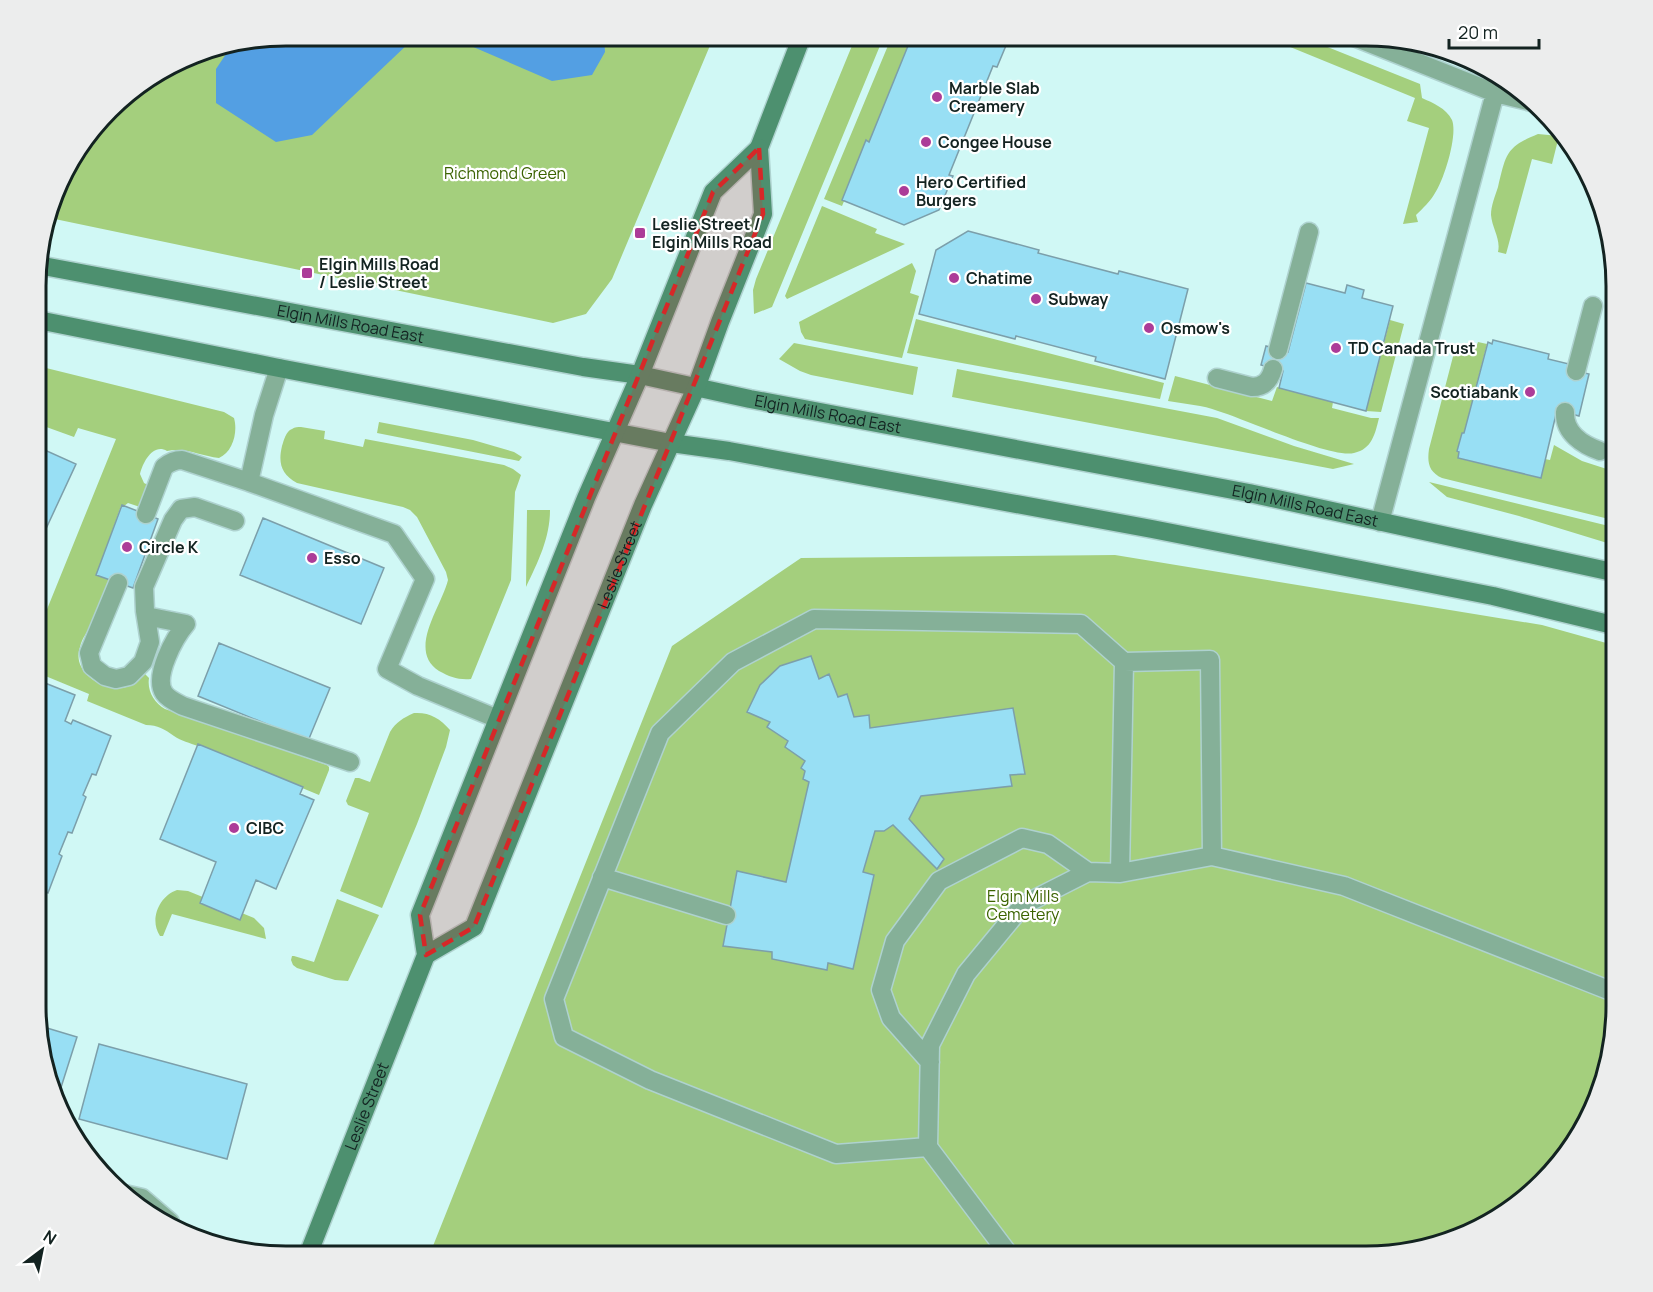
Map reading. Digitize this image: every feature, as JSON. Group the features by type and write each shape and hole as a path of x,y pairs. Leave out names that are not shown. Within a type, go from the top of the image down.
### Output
{"main road":[{"name":"Leslie Street","path":"426,955 474,927 643,505 696,388 763,214 759,148 798,46"},
{"name":"Leslie Street","path":"312,1246 426,955 420,915 586,498 640,375 713,192 759,148"},
{"name":"Elgin Mills Road East","path":"48,267 582,367 640,375 696,388 1249,493 1606,571"},
{"path":"46,322 671,443 729,451 1129,525 1493,596 1606,623"}],"street":[{"path":"1381,47 1495,93 1515,98"},
{"path":"1380,522 1495,93"},
{"path":"1278,350 1310,232"},
{"path":"1576,371 1593,306"},
{"path":"249,482 264,415 279,368"},
{"path":"1217,378 1257,387 1265,383 1273,369"},
{"path":"1565,412 1566,425 1574,436 1591,448 1600,451"},
{"path":"146,514 164,467 169,462 183,460 394,534 425,579 387,669 418,686 498,719"},
{"path":"118,583 89,653 92,666 105,676 116,679 129,676 143,662 150,642 144,586 173,520 181,509 195,507 235,521"},
{"path":"146,616 186,624 177,635 160,676 163,692 172,700 183,706 350,762"},
{"path":"928,1147 836,1154 650,1080 564,1037 554,999 660,734 733,662 814,619 1081,624 1124,662 1210,660 1212,856"},
{"path":"1120,873 1124,662"},
{"path":"930,1062 891,1018 881,990 895,941 939,881 1022,838 1048,844 1088,872"},
{"path":"1002,1246 928,1147 930,1045 966,974 1023,905 1088,872 1120,873 1212,856 1344,886 1606,989"},
{"path":"602,877 726,915"}],"highlighted area":[{"path":"759,148 763,214 474,927 426,955 420,915 713,192"}],"green space":[{"name":"Richmond Green","path":"286,46 710,46 612,279 586,314 553,323 56,219 71,180 87,153 106,128 128,106 153,87 180,71 224,55"},
{"path":"852,46 880,46 772,307 754,314 753,290"},
{"path":"888,46 908,46 872,142 869,141 842,206 824,199"},
{"path":"1288,46 1325,46 1420,84 1422,98 1439,106 1452,120 1452,146 1439,187 1416,215 1418,222 1403,224 1429,128 1407,121 1415,98"},
{"path":"1538,134 1553,135 1558,141 1552,164 1532,159 1506,254 1498,252 1492,220 1492,205 1509,153 1527,139"},
{"path":"822,206 877,229 875,233 905,244 787,299 785,296"},
{"path":"912,263 916,271 910,293 919,296 902,358 805,339 799,322"},
{"path":"916,319 1164,383 1160,399 907,353"},
{"path":"1390,320 1404,324 1381,412 1366,411"},
{"path":"1478,342 1487,344 1464,433 1462,433 1457,451 1459,452 1458,458 1540,478 1545,459 1550,460 1554,445 1582,461 1606,469 1606,518 1442,478 1432,470 1428,459 1429,449 1456,345 1475,350"},
{"path":"794,343 918,367 913,395 800,371 779,359"},
{"path":"46,368 224,412 234,418 233,441 228,451 219,458 187,451 162,449 153,452 146,459 140,474 144,483 148,485 140,507 128,503 121,506 97,574 111,580 95,618 82,641 78,654 79,661 85,673 108,687 129,686 145,674 149,678 152,696 165,709 327,765 329,770 319,795 199,745 183,741 161,728 146,725 87,701 89,694 46,676 46,612 116,439 78,428 74,437 46,427"},
{"path":"957,369 1217,418 1294,446 1354,464 1333,469 952,397"},
{"path":"1175,376 1272,401 1277,387 1333,402 1332,408 1379,418 1374,435 1365,448 1354,453 1327,450 1212,409 1168,401"},
{"path":"379,422 473,440 514,452 522,457 519,461 377,433"},
{"path":"301,427 325,431 324,439 363,447 365,439 504,465 521,475 515,492 511,580 471,679 454,678 439,671 430,662 426,652 429,628 448,580 417,517 403,507 292,480 282,468 281,452 288,432"},
{"path":"1429,482 1606,525 1606,543 1519,516 1447,497"},
{"path":"527,510 550,510 546,540 526,587"},
{"name":"Elgin Mills Cemetery","path":"1115,555 1542,625 1606,643 1606,1021 1602,1052 1594,1083 1582,1112 1557,1152 1513,1196 1473,1221 1429,1237 1382,1245 433,1246 672,646 801,558"},
{"path":"414,713 434,717 450,730 446,747 417,824 382,908 340,891 369,813 348,805 346,801 355,778 370,782 392,729"},
{"path":"177,890 188,891 254,918 264,928 266,939 172,914 163,936 160,936 155,923 158,909 165,897"},
{"path":"337,899 379,915 348,981 335,980 297,968 291,960 294,956 314,962"}],"water":[{"path":"406,46 312,135 276,142 216,103 216,69 226,55 271,47"},
{"path":"471,46 605,46 605,52 592,75 552,81"}],"building":[{"path":"908,46 1006,46 997,67 993,66 949,175 953,176 939,210 904,225 842,200 866,140 869,142"},
{"path":"968,231 1039,250 1038,253 1188,289 1165,379 1095,361 1096,357 919,314 936,250"},
{"name":"TD Canada Trust","path":"1306,283 1345,293 1347,285 1364,290 1362,298 1393,306 1366,411 1279,388 1283,371 1261,365 1266,346 1288,352"},
{"name":"Scotiabank","path":"1493,340 1549,354 1548,359 1569,364 1568,369 1589,374 1579,416 1557,410 1541,478 1458,458 1459,452 1457,451 1462,433 1464,433 1488,342 1492,344"},
{"path":"46,451 76,464 46,529"},
{"name":"Circle K","path":"122,505 158,519 133,588 96,575"},
{"path":"263,518 384,568 361,624 240,575"},
{"path":"219,643 330,688 308,741 198,696"},
{"path":"811,656 819,679 829,674 838,697 847,694 854,717 869,715 870,728 1013,708 1025,774 1010,775 1012,786 921,796 909,819 944,859 937,869 893,825 884,831 875,831 863,872 874,875 853,969 828,963 827,970 772,959 772,952 723,946 737,871 786,882 809,782 803,779 805,771 801,768 805,761 785,747 788,741 767,727 770,722 747,712 760,685 780,666"},
{"path":"46,683 75,695 65,721 71,724 73,720 111,736 96,775 92,774 83,795 86,797 72,833 68,832 59,854 62,856 48,893 46,892"},
{"name":"CIBC","path":"198,744 303,787 300,794 314,800 276,889 256,880 240,920 200,903 216,862 160,839"},
{"path":"48,1028 77,1037 61,1088 51,1052"},
{"path":"99,1044 247,1084 227,1159 79,1119"}],"place":[{"name":"Marble Slab Creamery","path":"937,97"},
{"name":"Congee House","path":"926,142"},
{"name":"Hero Certified Burgers","path":"904,191"},
{"name":"Leslie Street / Elgin Mills Road","path":"640,233"},
{"name":"Elgin Mills Road / Leslie Street","path":"307,273"},
{"name":"Chatime","path":"954,278"},
{"name":"Subway","path":"1036,299"},
{"name":"Osmow's","path":"1149,328"},
{"name":"TD Canada Trust","path":"1336,348"},
{"name":"Scotiabank","path":"1530,392"},
{"name":"Circle K","path":"127,547"},
{"name":"Esso","path":"312,558"},
{"name":"CIBC","path":"234,828"}]}
